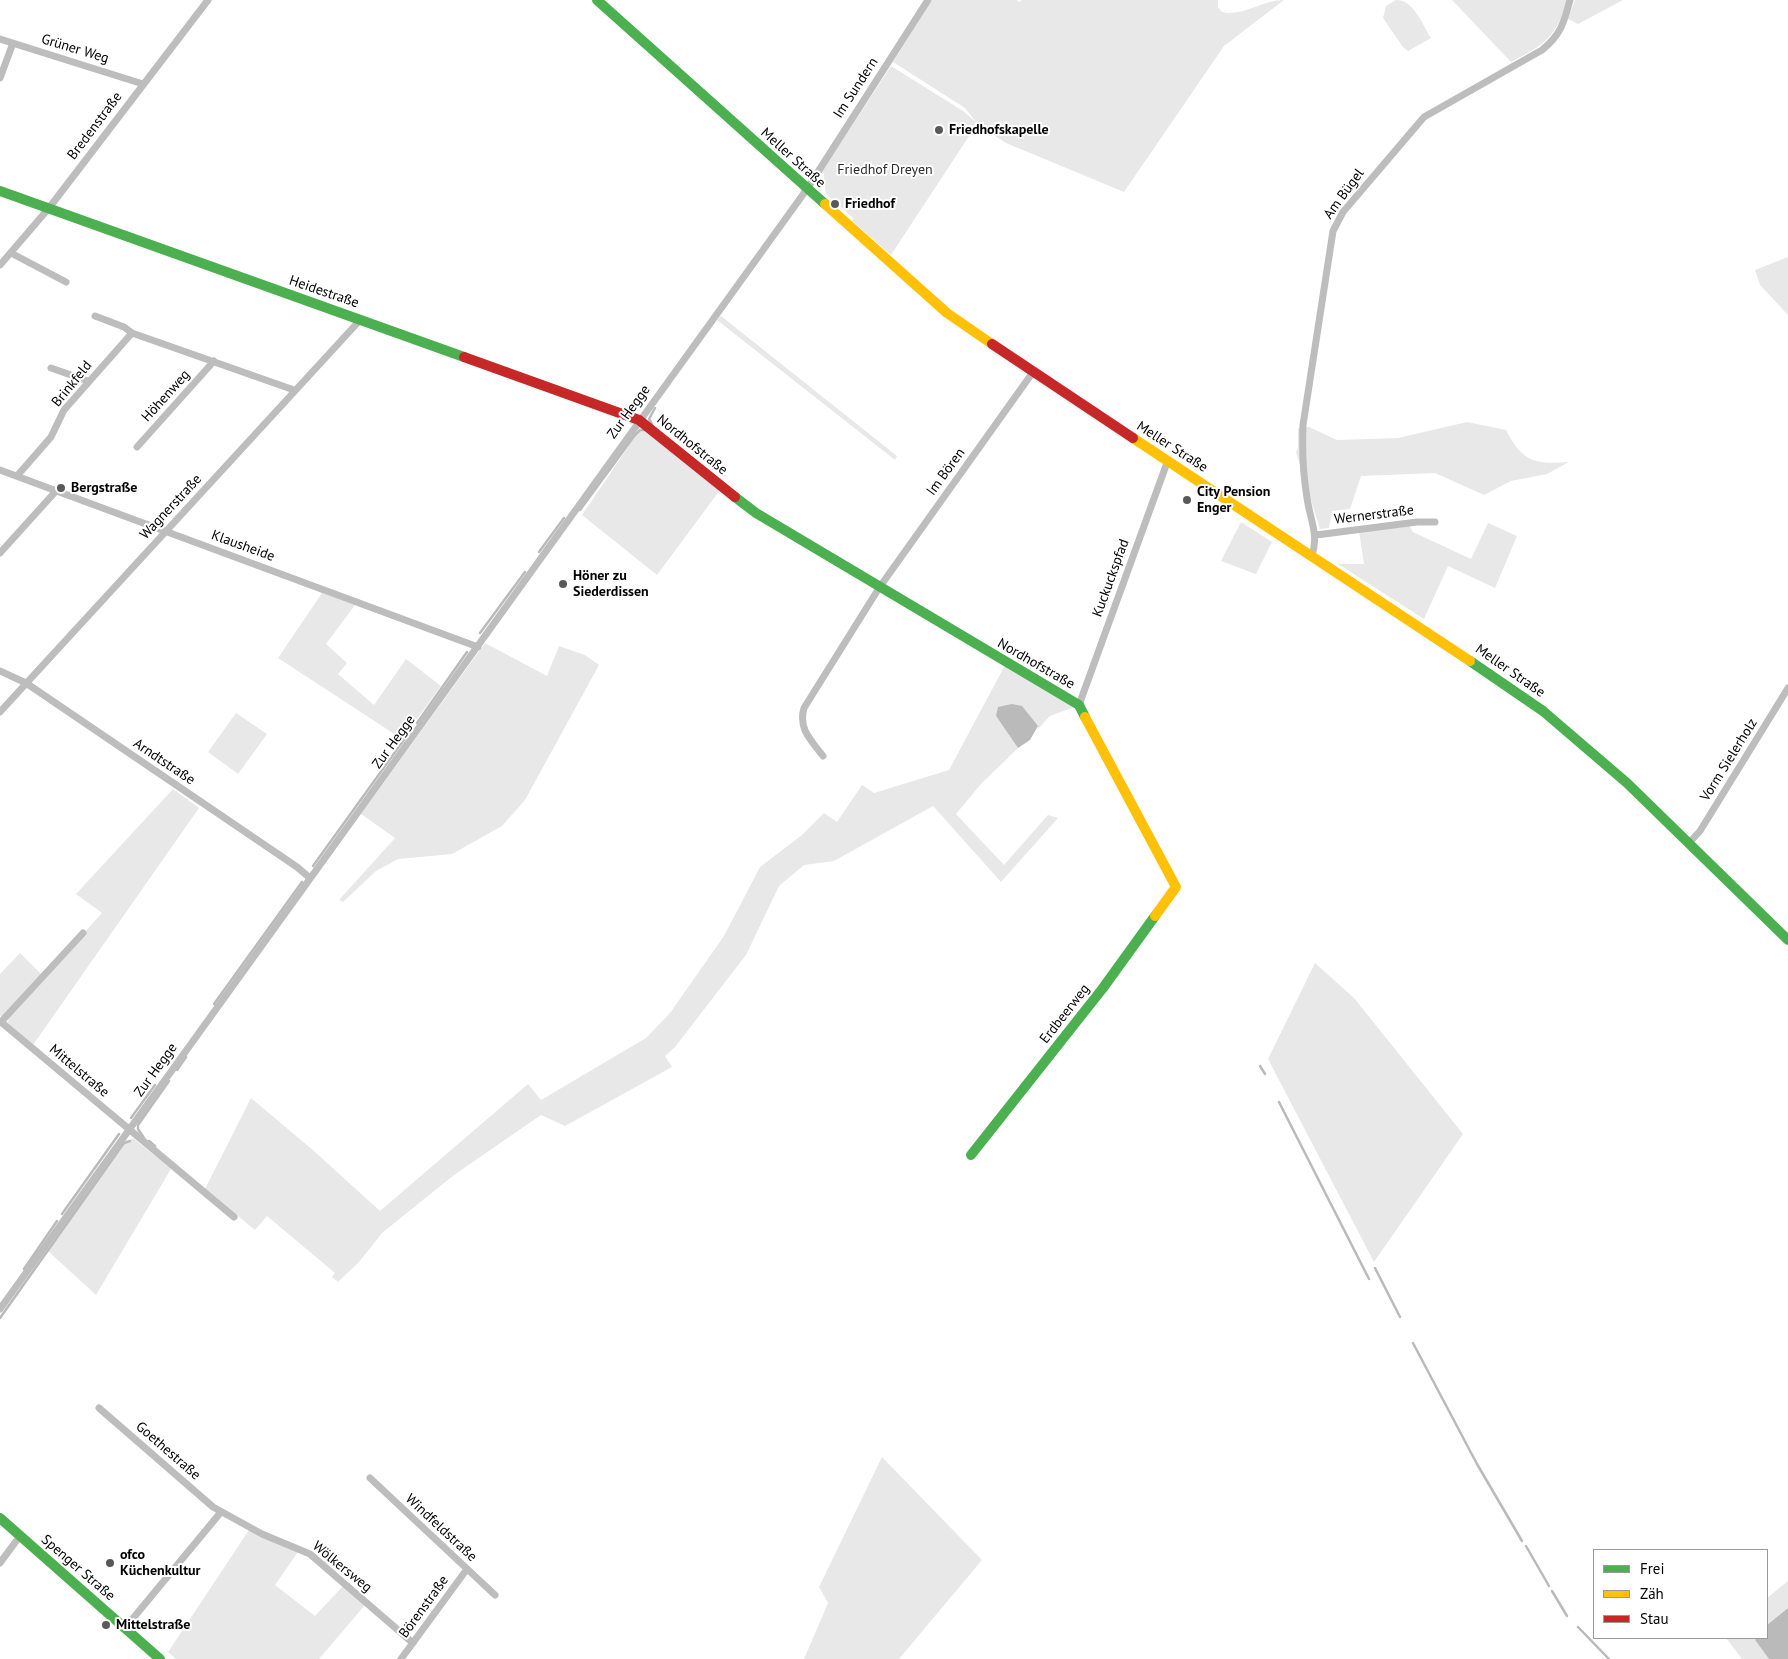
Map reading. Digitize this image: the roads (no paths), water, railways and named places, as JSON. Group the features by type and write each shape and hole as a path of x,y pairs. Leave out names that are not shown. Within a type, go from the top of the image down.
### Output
{"street":[{"name":"Bredenstraße","path":"0,265 49,208 208,0"},
{"name":"Meller Straße","path":"597,0 806,189 947,313 1450,646 1543,711 1627,783 1788,940"},
{"name":"Im Sundern","path":"806,189 928,0"},
{"name":"Am Bügel","path":"1312,555 1316,535 1307,500 1302,447 1306,396 1333,231 1343,212 1424,116 1456,96 1542,50 1555,40 1570,0"},
{"name":"Grüner Weg","path":"0,39 143,84"},
{"path":"0,78 13,43"},
{"name":"Zur Hegge","path":"0,1309 806,189"},
{"name":"Heidestraße","path":"0,191 639,420"},
{"path":"11,253 66,282"},
{"path":"95,316 124,326 132,333 294,390"},
{"name":"Wagnerstraße","path":"0,712 361,319"},
{"name":"Brinkfeld","path":"16,476 51,437 64,410 132,333"},
{"name":"Höhenweg","path":"137,447 214,361"},
{"path":"51,368 88,381"},
{"name":"Im Bören","path":"879,588 1034,372"},
{"name":"Nordhofstraße","path":"639,420 756,513 879,588 1079,704 1176,887"},
{"name":"Kuckuckspfad","path":"1079,704 1168,460"},
{"name":"Klausheide","path":"0,470 478,647"},
{"path":"0,553 56,491"},
{"name":"Wernerstraße","path":"1316,535 1418,522 1435,522"},
{"path":"823,756 804,732 802,717 804,708 879,588"},
{"name":"Arndtstraße","path":"0,671 26,683 297,867 310,878"},
{"name":"Vorm Sielerholz","path":"1689,843 1700,831 1788,688"},
{"name":"Erdbeerweg","path":"971,1155 1103,988 1176,887"},
{"name":"Mittelstraße","path":"83,933 1,1022 234,1217"},
{"name":"Goethestraße","path":"99,1408 221,1512"},
{"name":"Windfeldstraße","path":"370,1478 495,1595"},
{"path":"125,1628 221,1512"},
{"name":"Wölkersweg","path":"221,1512 262,1534 310,1554 412,1643"},
{"name":"Spenger Straße","path":"0,1518 160,1659"},
{"path":"0,1563 20,1536"},
{"name":"Börenstraße","path":"401,1659 467,1569"}],"waterway":[{"path":"652,424 649,419 655,408"},
{"path":"580,510 635,435 640,430 645,430"},
{"path":"539,552 564,518"},
{"path":"480,633 525,572"},
{"path":"417,723 467,652"},
{"path":"313,866 411,730"},
{"path":"214,1004 302,882"},
{"path":"177,1070 186,1057"},
{"path":"1260,1066 1265,1074"},
{"path":"144,1138 138,1129 138,1125 169,1081"},
{"path":"131,1118 155,1085"},
{"path":"1279,1102 1369,1279"},
{"path":"62,1214 119,1134"},
{"path":"0,1318 124,1143 130,1141"},
{"path":"149,1141 155,1146"},
{"path":"24,1269 57,1221"},
{"path":"1375,1268 1400,1317"},
{"path":"1413,1343 1477,1464 1522,1541"},
{"path":"1526,1546 1549,1586"},
{"path":"1552,1591 1567,1616"},
{"path":"1578,1627 1609,1659"}],"place":[{"name":"Friedhofskapelle","path":"939,130"},
{"name":"Friedhof","path":"835,204"},
{"name":"Bergstraße","path":"61,488"},
{"name":"City Pension Enger","path":"1187,500"},
{"name":"Höner zu Siederdissen","path":"563,584"},
{"name":"ofco Küchenkultur","path":"110,1563"},
{"name":"Mittelstraße","path":"106,1625"}],"park label":[{"name":"Friedhof Dreyen","path":"885,170"}]}
